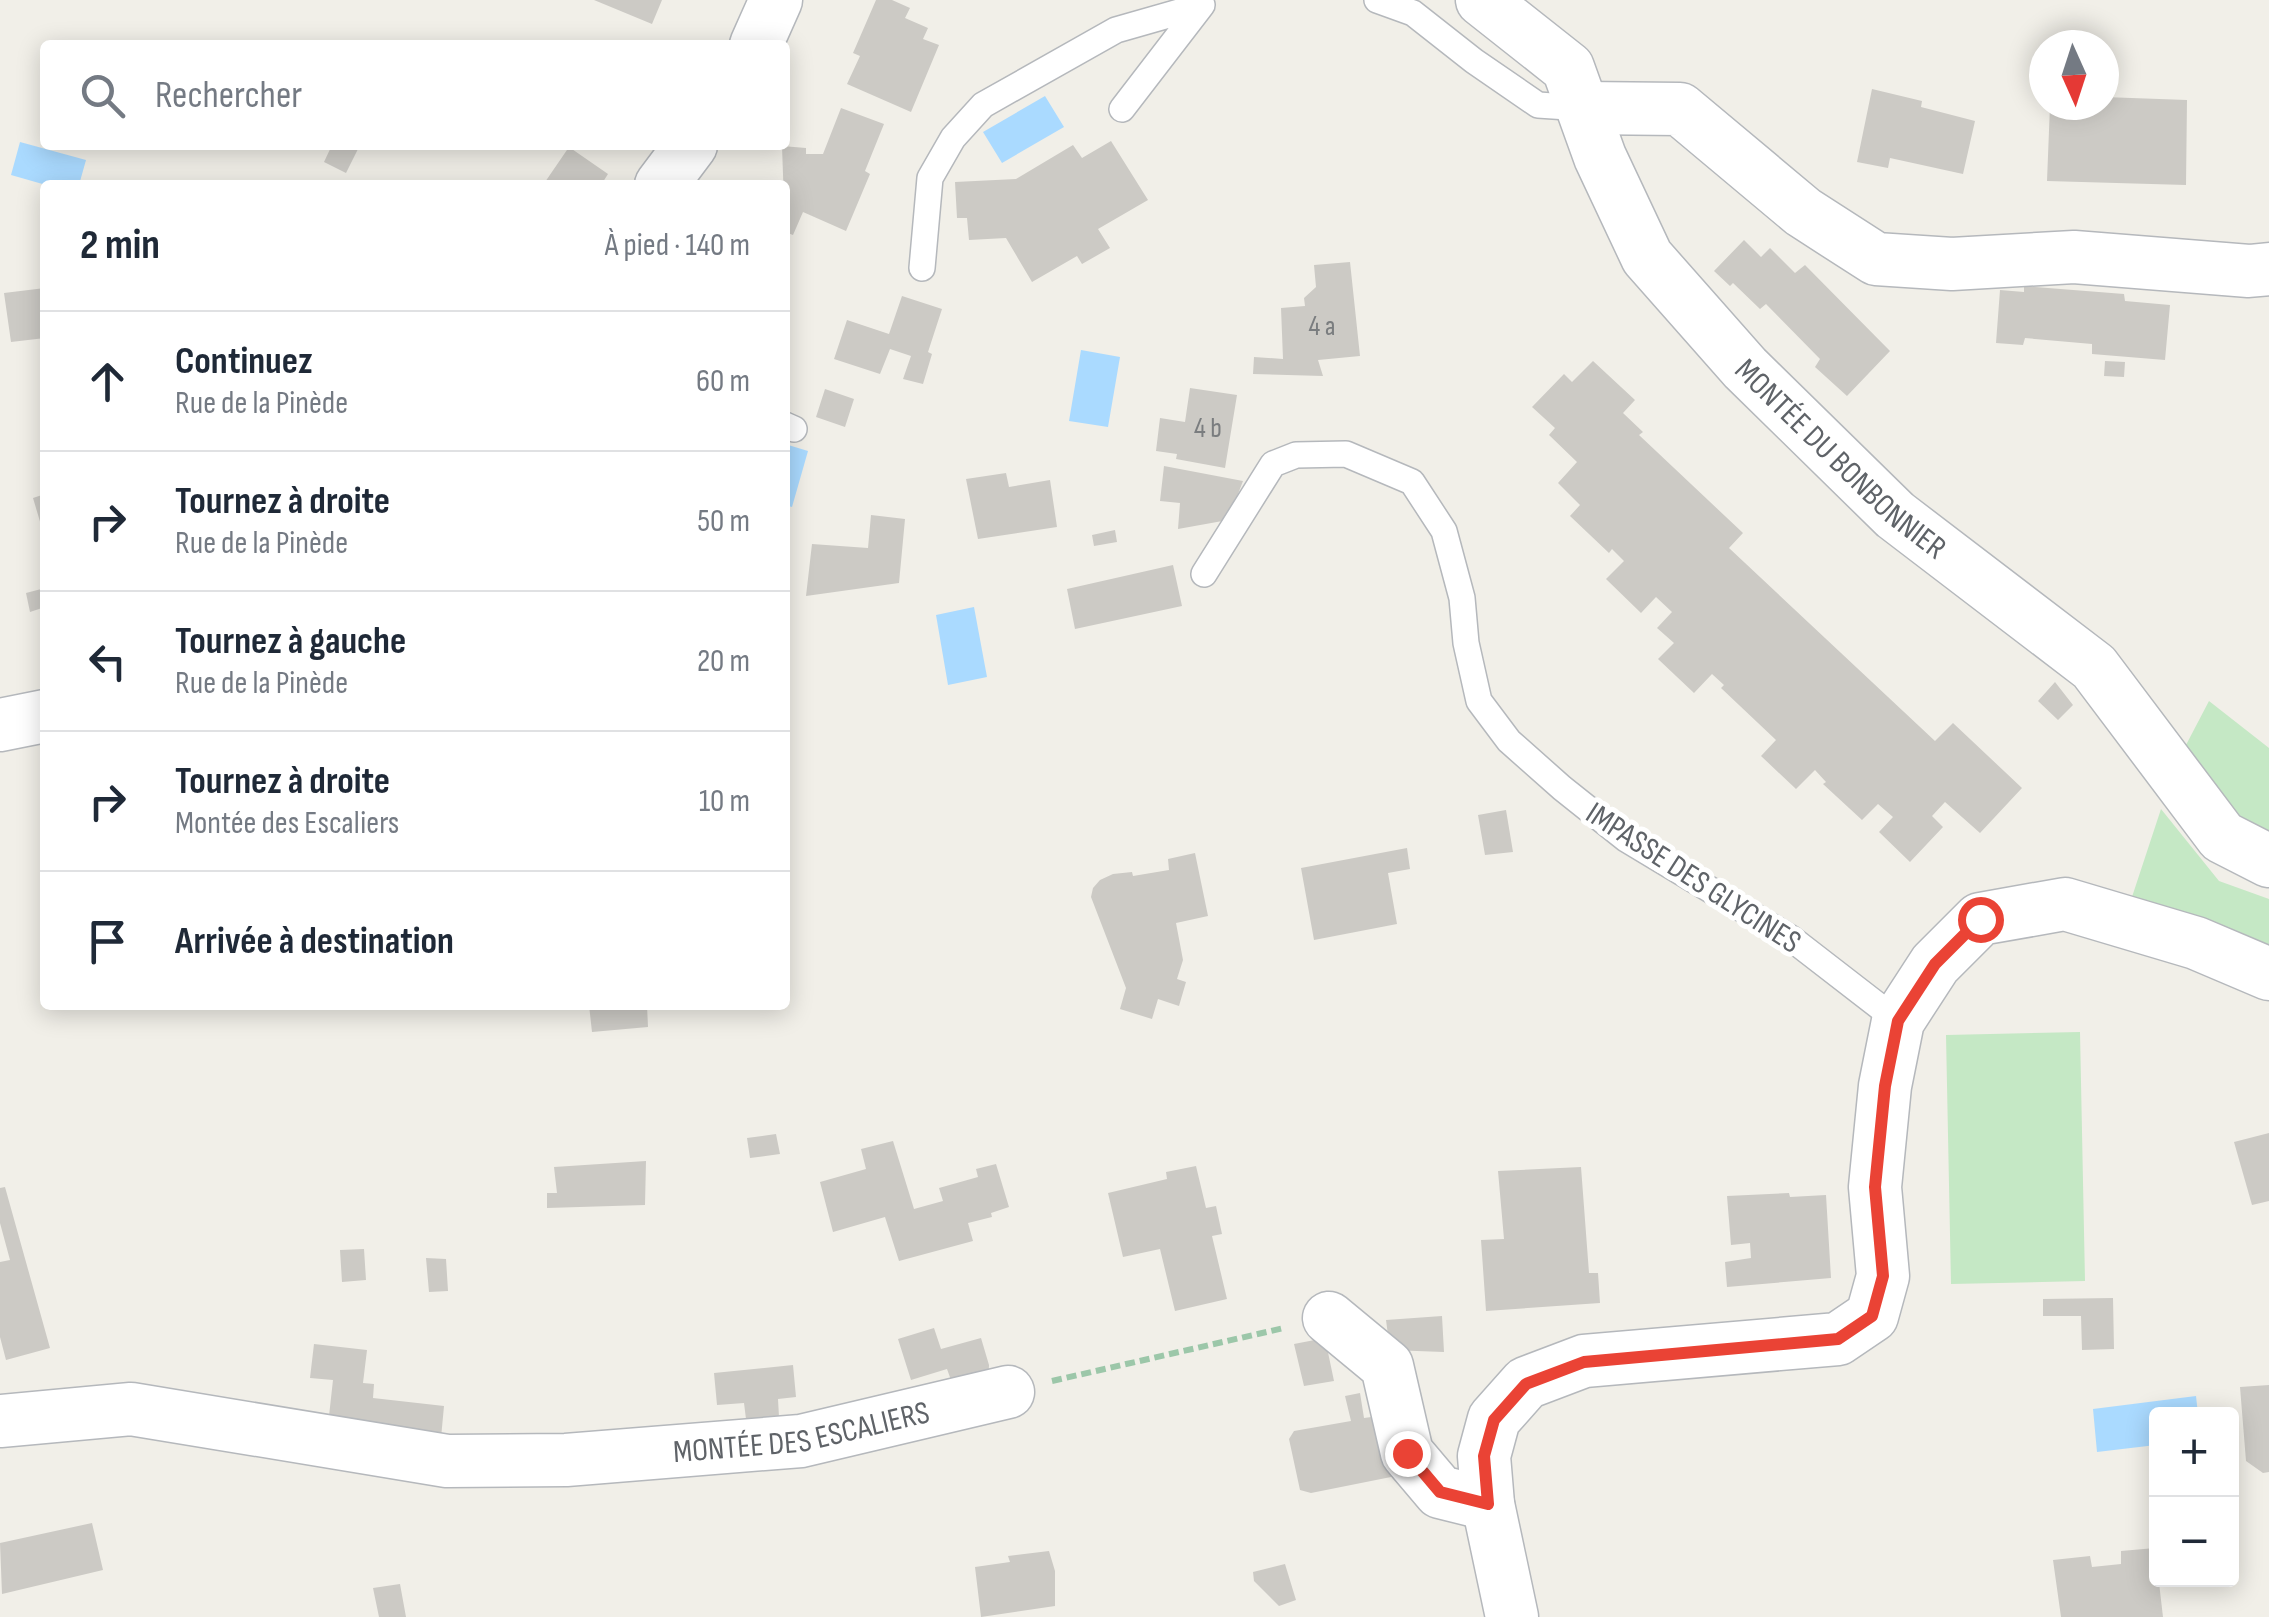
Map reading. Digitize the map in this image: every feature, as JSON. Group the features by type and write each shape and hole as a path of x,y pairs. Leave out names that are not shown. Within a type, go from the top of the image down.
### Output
{"street":[{"path":"758,40 776,0"},
{"name":"MONTÉE DU BONBONNIER","path":"1482,0 1568,68 1600,157 1647,256 1745,368 1895,515 2094,666 2222,837 2269,862"},
{"path":"1583,108 1680,108 1803,212 1876,259 1952,264 2074,257 2249,272 2269,269"},
{"path":"665,180 687,150"},
{"path":"0,724 40,717"},
{"path":"1512,1617 1488,1504 1484,1456 1494,1420 1526,1384 1584,1362 1838,1339 1872,1316 1883,1276 1875,1187 1885,1086 1898,1021 1935,964 1980,919 2065,904 2196,943 2269,974"},
{"path":"1328,1318 1387,1366 1407,1453 1440,1492 1488,1504"},
{"name":"MONTÉE DES ESCALIERS","path":"0,1421 131,1409 447,1460 566,1460 801,1441 1008,1392"}],"lane":[{"path":"1376,0 1413,13 1538,104 1583,108"},
{"path":"1122,109 1206,3"},
{"path":"922,268 930,178 953,138 983,106 1116,30 1206,3"},
{"name":"IMPASSE DES GLYCINES","path":"1204,574 1273,464 1296,455 1346,454 1412,482 1444,531 1462,598 1466,643 1479,701 1509,741 1626,839 1792,939 1898,1021"}],"path":[{"path":"1008,1392 1328,1318"}],"green space":[{"path":"2209,701 2269,748 2269,846 2175,766"},
{"path":"2161,809 2219,881 2269,899 2269,953 2130,903"},
{"path":"2080,1032 2085,1281 1951,1284 1946,1035"}],"water":[{"path":"1045,96 1064,127 1002,163 983,132"},
{"path":"20,142 86,160 80,180 40,180 40,183 11,175"},
{"path":"1081,350 1120,357 1108,427 1069,421"},
{"path":"790,446 808,451 790,506"},
{"path":"974,607 987,677 948,685 936,615"},
{"path":"2196,1396 2197,1407 2149,1407 2149,1446 2097,1452 2093,1409"}],"building":[{"path":"594,0 662,0 652,24"},
{"path":"876,0 892,0 910,8 905,18 928,28 923,39 939,45 911,112 847,84 860,56 853,53"},
{"path":"1872,89 1922,101 1921,107 1975,121 1963,174 1890,158 1888,168 1857,162"},
{"path":"2119,98 2187,100 2186,185 2047,181 2049,120 2119,120"},
{"path":"841,108 884,124 865,171 870,174 846,231 803,212 793,235 790,234 790,180 783,180 782,150 806,148 806,154 823,154"},
{"path":"1111,141 1148,200 1098,229 1110,248 1082,264 1077,256 1032,282 1006,238 969,240 967,218 957,218 955,182 1016,179 1073,145 1082,158"},
{"path":"330,150 358,150 346,173 324,162"},
{"path":"567,150 573,150 608,174 604,180 546,180"},
{"path":"1744,240 1761,257 1770,248 1795,273 1805,265 1890,351 1847,396 1815,367 1820,359 1766,304 1760,309 1714,271"},
{"path":"1350,262 1360,356 1318,360 1323,376 1253,374 1254,357 1283,359 1281,308 1305,306 1304,298 1316,287 1314,265"},
{"path":"2024,286 2124,294 2125,301 2170,305 2165,360 2092,354 2092,344 2025,338 2023,345 1996,343 2000,290 2024,292"},
{"path":"40,289 40,339 11,342 4,293"},
{"path":"902,296 942,309 928,352 932,354 923,384 903,379 911,356 890,349 880,374 834,359 847,320 889,334"},
{"path":"1593,361 1635,400 1623,413 1643,432 1639,435 1743,533 1729,548 1935,741 1953,723 2022,788 1980,833 1945,802 1932,816 1943,827 1910,862 1879,832 1893,817 1878,804 1862,820 1823,784 1826,782 1815,770 1796,789 1761,756 1776,740 1721,688 1724,685 1712,674 1694,693 1658,659 1674,643 1657,628 1672,612 1656,597 1641,613 1606,579 1624,561 1612,549 1609,553 1570,516 1580,505 1558,483 1577,462 1549,435 1555,428 1532,407 1564,374 1572,382"},
{"path":"2105,361 2125,362 2124,377 2104,376"},
{"path":"1190,388 1237,395 1225,468 1156,451 1160,418 1185,422"},
{"path":"825,389 854,399 845,427 816,417"},
{"path":"1164,466 1243,481 1228,520 1178,529 1180,503 1160,501"},
{"path":"1006,473 1009,487 1050,480 1057,527 978,539 966,479"},
{"path":"40,496 40,522 33,498"},
{"path":"871,515 905,519 899,583 806,596 812,544 868,548"},
{"path":"1115,530 1117,542 1094,546 1092,535"},
{"path":"1173,565 1182,606 1075,629 1067,589"},
{"path":"40,589 40,609 30,612 26,593"},
{"path":"2055,682 2073,705 2058,720 2038,701"},
{"path":"1506,810 1513,852 1485,855 1478,815"},
{"path":"1407,848 1410,869 1388,873 1397,924 1314,940 1301,868"},
{"path":"1195,853 1208,916 1176,923 1183,960 1177,979 1186,982 1179,1006 1158,999 1152,1019 1120,1009 1126,988 1091,897 1093,888 1113,874 1132,872 1133,876 1169,870 1168,859"},
{"path":"590,1010 647,1010 648,1027 592,1032"},
{"path":"2269,1133 2269,1201 2252,1205 2234,1142"},
{"path":"776,1134 780,1154 750,1158 747,1138"},
{"path":"893,1141 914,1209 943,1201 939,1188 978,1177 976,1169 996,1164 1009,1207 991,1213 992,1217 968,1223 973,1241 899,1261 885,1217 833,1232 820,1182 866,1169 861,1149"},
{"path":"646,1161 645,1205 547,1208 547,1193 557,1193 554,1167"},
{"path":"1196,1166 1206,1208 1216,1206 1222,1234 1212,1236 1227,1299 1175,1311 1160,1249 1123,1257 1108,1193 1167,1179 1166,1172"},
{"path":"1581,1167 1589,1273 1598,1273 1600,1303 1486,1311 1481,1240 1504,1239 1498,1171"},
{"path":"5,1187 50,1348 6,1360 0,1337 0,1262 10,1260 0,1223 0,1188"},
{"path":"1789,1193 1790,1197 1826,1195 1831,1278 1727,1287 1725,1262 1751,1258 1750,1243 1731,1245 1727,1196"},
{"path":"364,1249 366,1280 342,1282 340,1250"},
{"path":"426,1258 446,1259 448,1291 429,1292"},
{"path":"2113,1298 2114,1349 2082,1350 2081,1316 2043,1316 2043,1299"},
{"path":"1442,1316 1444,1352 1390,1350 1386,1320"},
{"path":"934,1328 941,1349 981,1338 989,1365 988,1387 956,1394 947,1369 911,1380 898,1339"},
{"path":"1325,1338 1334,1381 1304,1386 1294,1344"},
{"path":"314,1344 367,1350 363,1383 374,1384 373,1398 444,1406 441,1438 328,1425 333,1380 310,1378"},
{"path":"793,1365 796,1397 778,1399 779,1417 746,1419 744,1403 717,1405 714,1373"},
{"path":"2269,1385 2269,1472 2263,1473 2246,1461 2240,1387"},
{"path":"1360,1393 1364,1418 1379,1416 1396,1476 1311,1493 1300,1490 1289,1439 1294,1431 1351,1421 1345,1396"},
{"path":"92,1523 103,1570 2,1594 0,1543"},
{"path":"2149,1549 2149,1587 2160,1587 2163,1617 2061,1617 2053,1560 2090,1556 2092,1567 2121,1564 2121,1551"},
{"path":"1049,1551 1055,1571 1055,1606 981,1617 975,1567 1010,1562 1008,1556"},
{"path":"1285,1564 1296,1600 1279,1606 1254,1581 1253,1572"},
{"path":"400,1584 406,1617 379,1617 373,1588"}],"route":[{"path":"1407,1453 1440,1492 1488,1504 1484,1456 1494,1420 1526,1384 1584,1362 1838,1339 1872,1316 1883,1276 1875,1187 1885,1086 1898,1021 1935,964 1980,919"}]}
